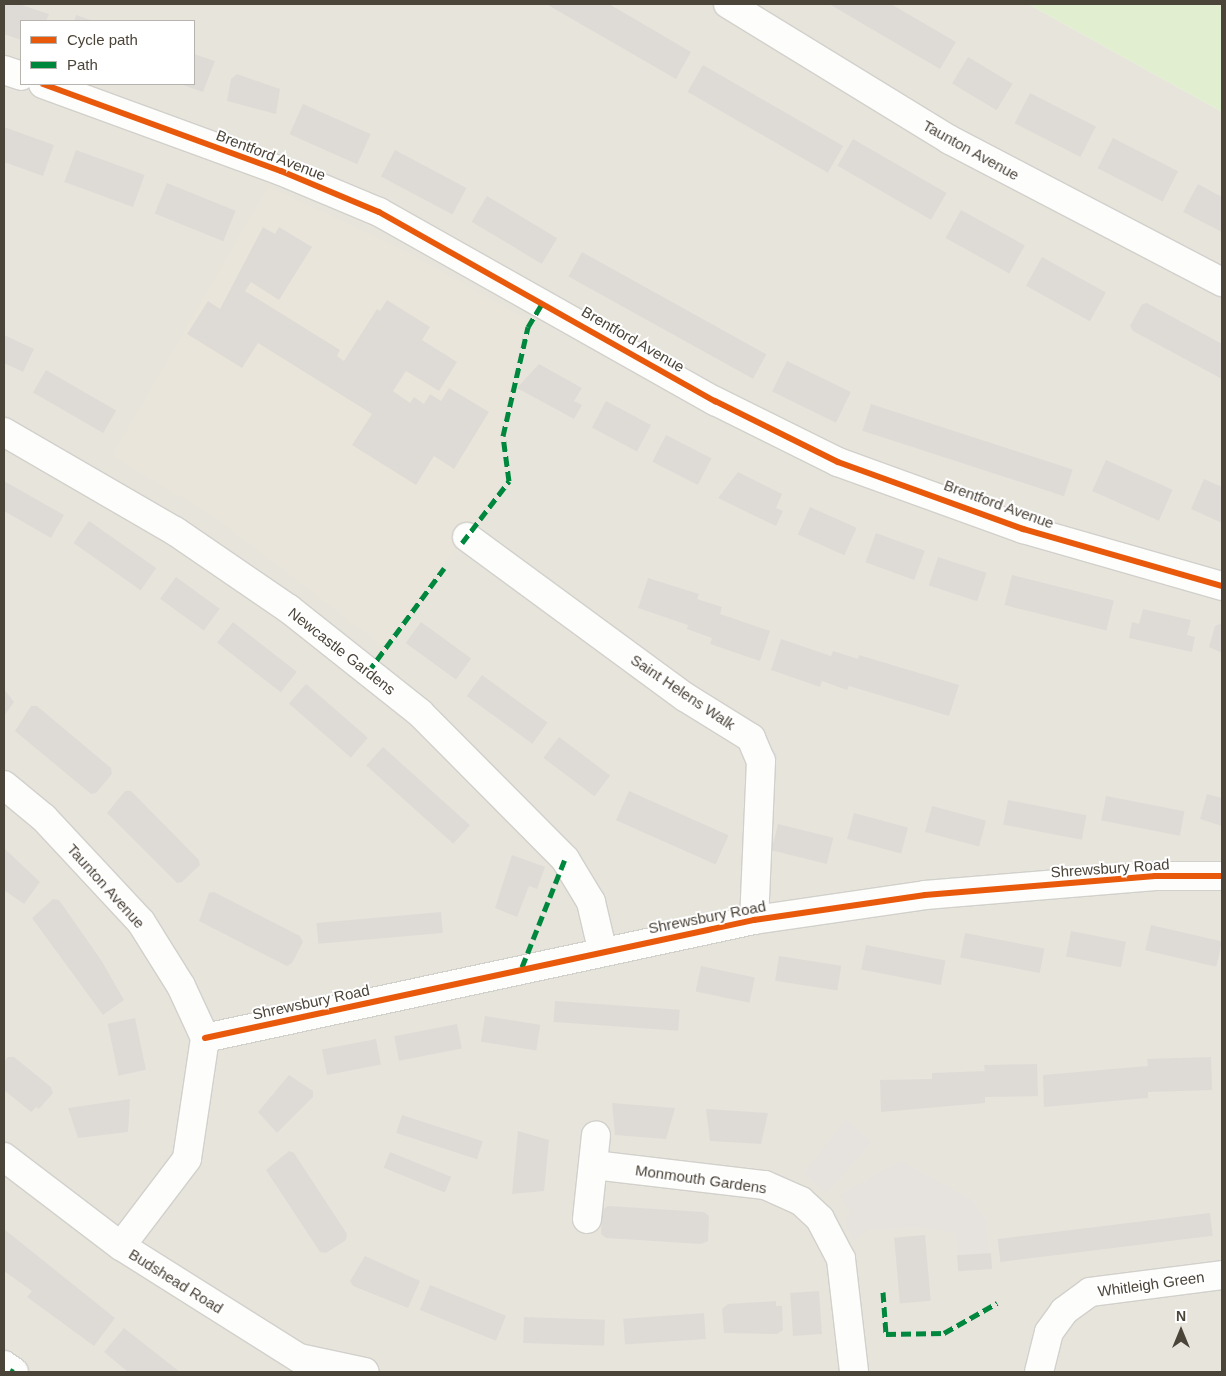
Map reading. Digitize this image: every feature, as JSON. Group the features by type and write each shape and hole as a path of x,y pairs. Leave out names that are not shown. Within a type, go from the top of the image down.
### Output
{"street":[{"name":"Taunton Avenue","path":"728,4 950,140 1222,282"},
{"path":"4,70 20,76"},
{"name":"Brentford Avenue","path":"46,85 281,171 379,212 715,401 838,462 1023,529 1222,586"},
{"name":"Newcastle Gardens","path":"4,432 175,531 289,609 420,713 565,859 591,902 602,949"},
{"name":"Saint Helens Walk","path":"467,537 685,697 752,738 761,761 754,920"},
{"name":"Taunton Avenue","path":"4,785 44,818 141,922 181,986 205,1038"},
{"name":"Shrewsbury Road","path":"205,1038 602,949 754,920 941,894 1155,876 1222,876"},
{"path":"121,1246 187,1159 205,1038"},
{"path":"587,1219 596,1135"},
{"name":"Budshead Road","path":"4,1157 121,1246 296,1365 365,1372"},
{"name":"Monmouth Gardens","path":"594,1165 765,1185 808,1192 820,1219 842,1259 854,1372"},
{"name":"Whitleigh Green","path":"1039,1372 1049,1332 1064,1311 1090,1292 1222,1275"},
{"path":"4,1365 14,1372"}],"shaded area":[{"path":"4,4 1028,4 1222,112 1222,1372 4,1372"},
{"path":"268,187 397,247 526,319 499,435 505,479 384,647 212,515 112,456"},
{"path":"846,1119 872,1142 827,1193 803,1174"},
{"path":"901,1161 972,1200 986,1221 989,1253 958,1255 956,1233 917,1227 867,1230 854,1241 845,1221 850,1212 839,1195"}],"green space":[{"path":"1028,4 1222,4 1222,112"}],"building":[{"path":"4,4 19,4 49,14 46,20 20,20 20,40 4,34"},
{"path":"546,4 609,4 691,52 676,79"},
{"path":"829,4 891,4 956,42 940,69"},
{"path":"76,15 91,20 74,20"},
{"path":"195,54 215,61 203,92 183,85 195,85"},
{"path":"968,57 1013,84 997,110 952,84"},
{"path":"703,65 843,146 828,173 688,92"},
{"path":"237,74 280,89 276,114 227,101 231,79"},
{"path":"1030,93 1096,127 1080,157 1015,123"},
{"path":"303,104 371,134 357,164 290,134"},
{"path":"4,127 54,145 43,176 4,162"},
{"path":"1113,138 1178,171 1163,201 1098,168"},
{"path":"853,139 947,193 931,220 838,166"},
{"path":"76,150 145,175 133,207 64,182"},
{"path":"395,150 467,188 452,215 381,176"},
{"path":"167,183 236,211 223,241 155,214"},
{"path":"1198,184 1222,197 1222,232 1183,212"},
{"path":"487,196 557,238 542,264 472,222"},
{"path":"961,210 1025,245 1009,273 945,238"},
{"path":"263,227 275,234 279,227 312,247 279,300 251,282 245,291 340,350 337,356 344,361 377,309 380,311 387,300 430,327 422,340 457,362 439,391 406,371 393,391 410,403 414,397 424,404 430,394 441,401 449,388 489,412 454,469 434,456 416,485 352,445 372,414 258,343 242,368 187,334 208,301 220,309"},
{"path":"582,252 767,354 753,379 568,276"},
{"path":"1042,257 1106,292 1090,321 1026,286"},
{"path":"1147,303 1222,344 1222,379 1133,331 1130,326 1142,304"},
{"path":"4,335 34,349 23,372 4,363"},
{"path":"787,361 851,392 836,423 772,392"},
{"path":"539,364 582,388 574,401 582,405 574,419 517,388"},
{"path":"46,370 116,410 103,433 33,393"},
{"path":"606,401 651,425 637,451 592,427"},
{"path":"871,404 1073,470 1064,496 862,431"},
{"path":"666,435 711,458 698,485 652,462"},
{"path":"1106,460 1173,490 1159,521 1092,491"},
{"path":"738,472 782,494 776,508 783,511 776,526 718,498"},
{"path":"1204,479 1222,487 1222,523 1191,509"},
{"path":"4,481 64,515 51,538 4,511"},
{"path":"810,507 857,528 844,555 798,534"},
{"path":"89,521 156,568 141,590 74,543"},
{"path":"876,533 925,551 914,580 865,562"},
{"path":"938,557 987,573 977,601 929,586"},
{"path":"1012,575 1114,600 1106,630 1005,605"},
{"path":"176,577 220,609 204,631 160,599"},
{"path":"648,578 699,594 697,599 722,607 720,614 770,631 760,661 710,644 712,638 687,629 688,625 638,608"},
{"path":"1143,609 1191,620 1187,635 1195,637 1192,652 1129,638 1132,622 1139,624"},
{"path":"233,622 297,672 281,692 217,642"},
{"path":"421,622 471,658 456,679 406,643"},
{"path":"1222,623 1222,653 1209,647 1215,626"},
{"path":"781,639 831,656 833,651 858,659 859,655 959,685 949,716 849,686 847,690 822,681 820,687 771,670"},
{"path":"482,675 548,723 532,744 467,696"},
{"path":"306,684 368,738 351,757 289,704"},
{"path":"4,689 14,702 4,716"},
{"path":"31,706 37,706 111,768 112,774 96,793 91,794 15,731"},
{"path":"559,737 610,776 594,796 543,758"},
{"path":"383,747 470,825 453,844 366,766"},
{"path":"125,791 131,791 199,860 200,865 182,882 177,883 107,813"},
{"path":"629,791 729,835 716,865 616,820"},
{"path":"1207,794 1222,798 1222,826 1200,819"},
{"path":"1106,796 1185,811 1180,836 1101,821"},
{"path":"1008,800 1087,815 1082,840 1003,825"},
{"path":"932,806 986,820 979,847 925,832"},
{"path":"854,813 908,827 901,854 847,839"},
{"path":"778,824 833,838 827,864 771,850"},
{"path":"4,848 40,882 24,904 4,890"},
{"path":"512,855 545,867 537,889 529,886 517,917 495,908"},
{"path":"214,892 300,936 303,942 292,963 287,966 199,921 209,893"},
{"path":"53,899 59,900 101,960 124,1000 103,1015 32,918"},
{"path":"441,912 443,933 318,944 316,923"},
{"path":"1151,925 1222,941 1216,967 1145,950"},
{"path":"1071,931 1126,942 1121,967 1066,957"},
{"path":"965,933 1045,948 1040,973 960,958"},
{"path":"866,945 946,960 941,985 861,970"},
{"path":"779,956 841,966 837,991 775,981"},
{"path":"701,966 755,977 749,1003 696,991"},
{"path":"555,1001 680,1010 678,1031 554,1022"},
{"path":"485,1016 540,1025 536,1050 481,1042"},
{"path":"135,1018 146,1070 119,1076 108,1024"},
{"path":"457,1024 462,1049 399,1061 394,1036"},
{"path":"376,1039 381,1065 327,1075 322,1049"},
{"path":"8,1057 14,1057 51,1087 53,1093 39,1109 36,1107 31,1112 4,1090 4,1062"},
{"path":"1211,1057 1212,1090 1148,1092 1148,1098 1044,1107 1043,1075 1148,1066 1147,1059"},
{"path":"1037,1064 1038,1096 985,1097 985,1103 881,1112 880,1080 932,1079 932,1073 985,1071 984,1065"},
{"path":"289,1075 313,1091 313,1097 277,1133 258,1112"},
{"path":"130,1099 128,1132 78,1138 68,1108"},
{"path":"612,1103 675,1108 666,1139 615,1135"},
{"path":"706,1109 768,1113 761,1144 710,1141"},
{"path":"402,1115 483,1141 477,1159 396,1133"},
{"path":"518,1131 549,1140 544,1191 512,1194"},
{"path":"289,1151 294,1153 347,1234 346,1240 326,1253 320,1252 266,1170"},
{"path":"390,1152 451,1177 445,1192 384,1168"},
{"path":"608,1206 704,1212 709,1216 708,1241 701,1244 606,1238 601,1234 602,1210"},
{"path":"1210,1213 1213,1236 1000,1262 998,1239"},
{"path":"4,1229 115,1318 94,1346 27,1297 32,1291 4,1271"},
{"path":"925,1235 931,1301 900,1303 894,1238"},
{"path":"991,1253 992,1269 958,1271 957,1255"},
{"path":"365,1256 420,1281 408,1308 353,1286 350,1281"},
{"path":"430,1285 506,1316 496,1341 420,1310"},
{"path":"819,1291 822,1334 793,1336 790,1293"},
{"path":"776,1301 776,1306 782,1306 783,1330 777,1334 724,1333 722,1309 728,1304"},
{"path":"704,1313 706,1339 625,1345 623,1319"},
{"path":"524,1317 605,1320 604,1346 523,1343"},
{"path":"124,1328 180,1372 128,1372 104,1352"}],"marked path":[{"path":"462,543 509,481 503,436 528,327 543,302"},
{"path":"368,672 444,568"},
{"path":"522,967 565,859"},
{"path":"883,1292 886,1334 944,1333 997,1303"},
{"path":"10,1370 14,1372"}],"cycle path":[{"path":"46,85 281,171 379,212 715,401 838,462 1023,529 1222,586"},
{"path":"205,1038 754,920 925,895 1155,876 1222,876"}]}
